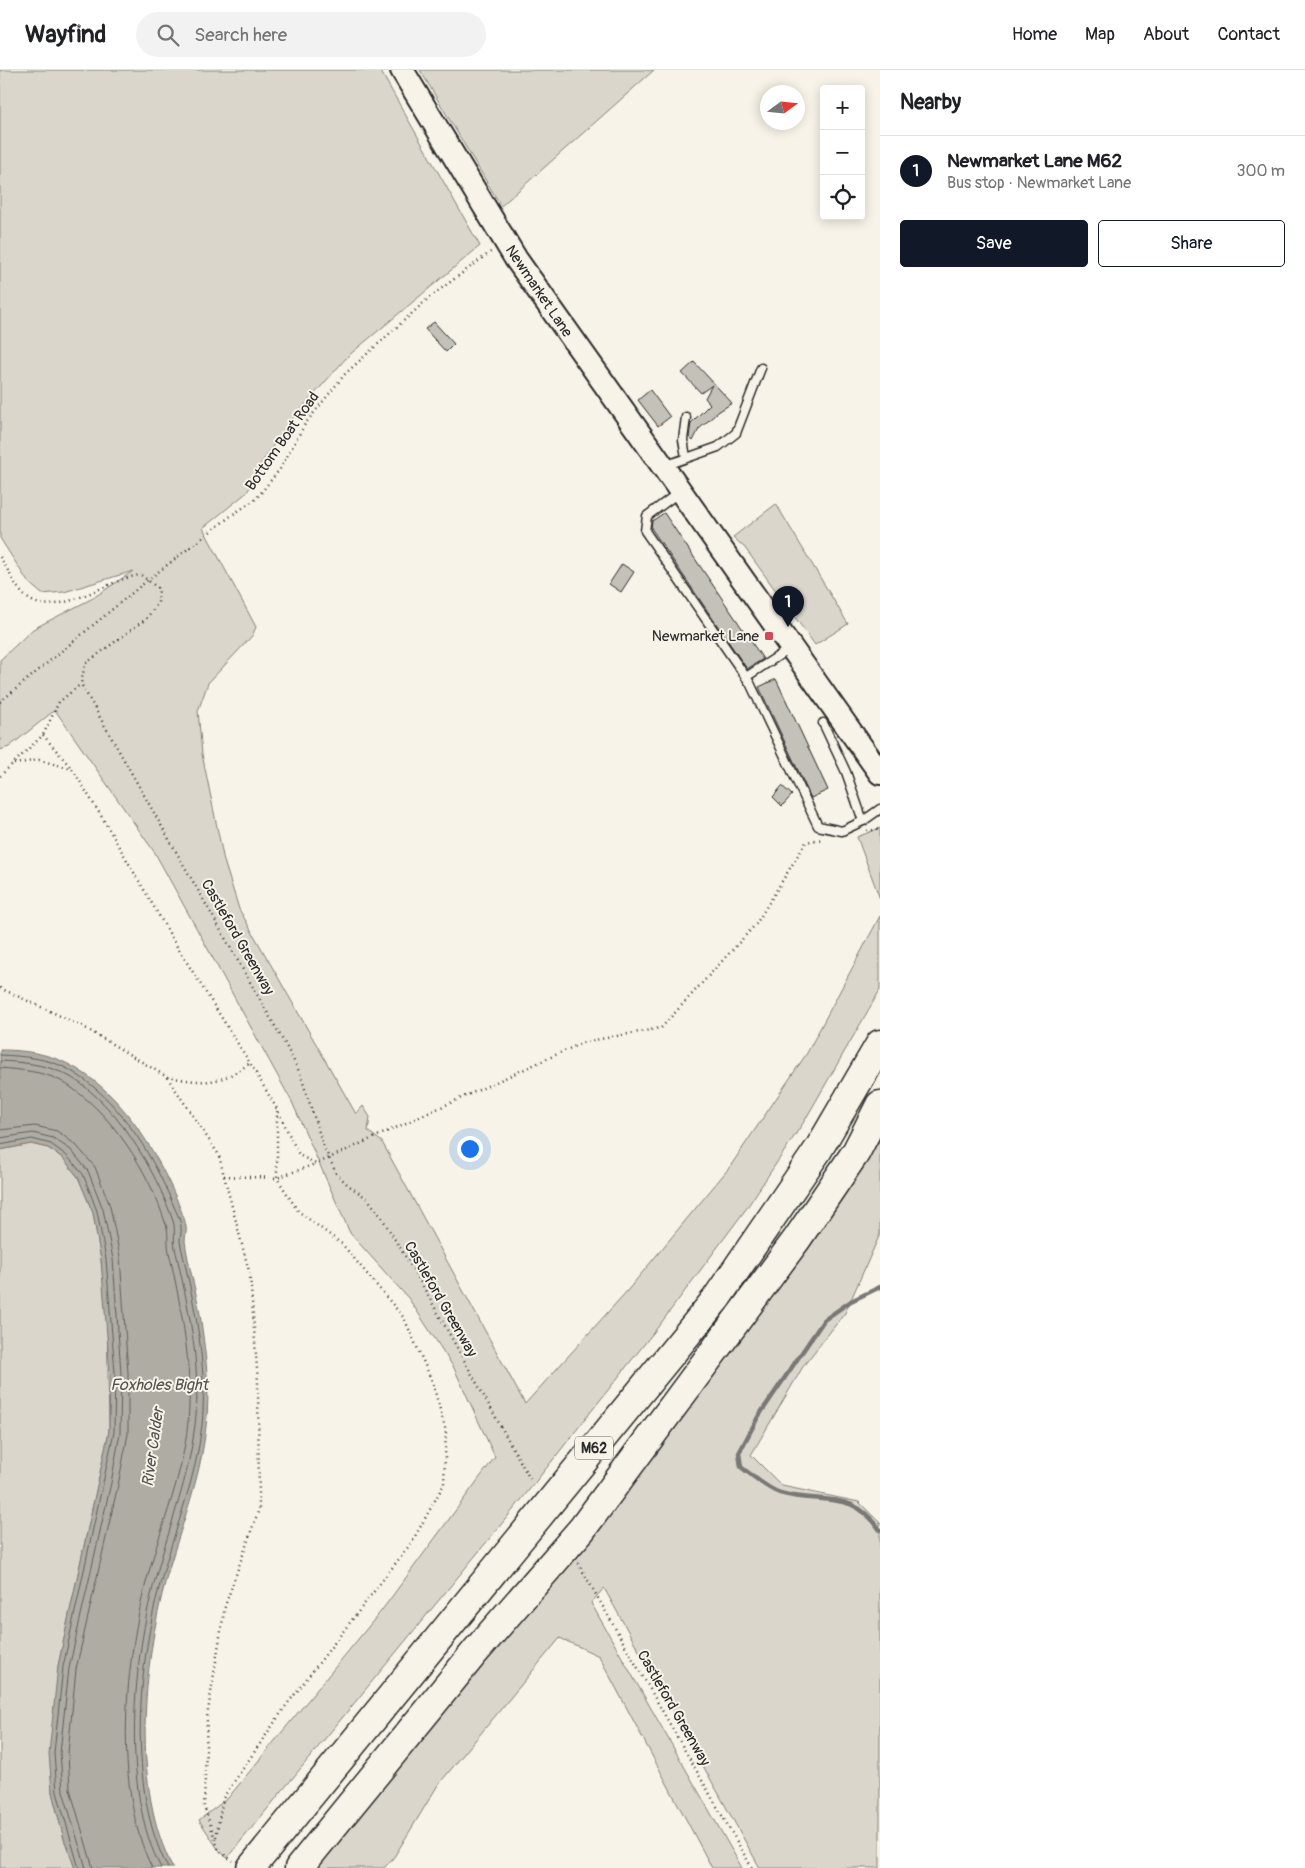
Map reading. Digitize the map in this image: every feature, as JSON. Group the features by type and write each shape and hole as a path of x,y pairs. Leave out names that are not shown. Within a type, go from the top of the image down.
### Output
{"highway":[{"name":"M62","path":"243,1865 280,1832 716,1299 818,1150 880,1044"},
{"name":"M62","path":"302,1864 475,1652 582,1530 797,1239 856,1152 880,1105"}],"main road":[{"name":"Newmarket Lane","path":"402,70 505,241 662,467 880,773"}],"lane":[{"path":"662,467 718,447 736,433 760,368"},
{"path":"686,417 683,440 686,457"},
{"path":"680,491 647,516 645,531 746,677 818,826 842,831 863,821 880,809"},
{"path":"746,677 791,648"},
{"path":"823,723 846,772 863,821"}],"path":[{"name":"Bottom Boat Road","path":"0,702 149,579 232,515 256,499 280,469 305,424 345,374 430,297 505,241"},
{"path":"0,557 25,596 40,605 56,606 127,576 141,575 149,579 159,589 158,603 146,619 85,664 81,684 59,702 43,735 0,776"},
{"name":"Castleford Greenway","path":"81,684 284,1042 300,1073 328,1158 336,1173 348,1185 368,1199 382,1218 530,1479"},
{"path":"43,735 73,770 176,945 250,1063 277,1109 299,1155 316,1164"},
{"path":"12,764 39,760 73,770"},
{"path":"862,832 880,829"},
{"path":"224,1176 277,1178 316,1164 584,1042 661,1028 756,924 806,842 824,839"},
{"path":"0,988 82,1026 167,1077 200,1082 230,1078 250,1063"},
{"path":"167,1077 218,1155 250,1275 258,1382 259,1509 225,1606 207,1717 204,1806 219,1851 243,1865"},
{"path":"215,1840 222,1798 285,1707 412,1542 444,1484 446,1431 432,1381 404,1318 342,1244 298,1211 277,1178 277,1109"},
{"name":"Castleford Greenway","path":"576,1559 752,1868"}],"shaded area":[{"path":"0,70 380,70 480,246 348,356 288,424 260,465 259,476 245,494 203,528 256,627 252,636 208,683 198,711 202,754 224,861 239,909 356,1114 363,1106 370,1117 368,1131 382,1142 525,1404 627,1291 729,1168 807,1053 880,916 880,990 805,1120 746,1209 661,1323 522,1499 227,1858 218,1849 199,1820 228,1798 382,1610 495,1457 454,1368 409,1299 350,1233 292,1102 155,853 55,710 9,747 0,750 0,660 33,629 93,598 133,571 64,592 42,594 28,582 0,538"},
{"path":"420,70 654,70 501,206"},
{"path":"776,504 848,624 815,645 745,548 733,537"},
{"path":"880,828 880,899 857,837"},
{"path":"880,1140 880,1234 845,1313 804,1365 751,1455 782,1486 859,1502 880,1523 880,1868 760,1868 604,1588 591,1603 742,1868 712,1868 599,1656 560,1638 438,1785 394,1857 384,1868 317,1868 536,1600 678,1420 748,1328"},
{"path":"31,1144 48,1148 63,1158 78,1177 93,1213 101,1260 107,1315 109,1431 58,1666 52,1792 64,1839 75,1868 0,1868 0,1150"}],"water":[{"path":"0,1050 35,1053 60,1060 87,1075 104,1089 120,1105 147,1141 184,1217 186,1250 200,1314 205,1356 208,1384 207,1412 200,1465 166,1579 158,1613 151,1649 145,1725 146,1764 151,1801 160,1836 173,1868 75,1868 64,1839 52,1792 49,1753 58,1666 109,1431 110,1373 101,1260 93,1213 78,1177 63,1158 48,1148 31,1144 0,1150"}],"building":[{"path":"434,322 454,344 446,352 425,329"},
{"path":"694,362 732,403 718,412 699,429 693,441 689,437 691,423 710,404 705,398 712,385 701,393 682,373"},
{"path":"650,390 670,417 658,426 638,400"},
{"path":"664,513 763,659 747,669 651,528 652,521"},
{"path":"622,564 634,572 621,592 609,584"},
{"path":"776,679 828,790 811,798 759,687"},
{"path":"782,786 792,795 782,806 773,797"}],"waterway":[{"path":"880,1287 851,1301 824,1320 758,1417 739,1453 741,1467 770,1489 795,1496 847,1503 858,1508 880,1530"}],"place":[{"name":"Newmarket Lane M62","path":"788,627"},
{"name":"Newmarket Lane","path":"769,636"}],"water label":[{"name":"Foxholes Bight","path":"159,1384"},
{"name":"River Calder","path":"152,1447"}]}
